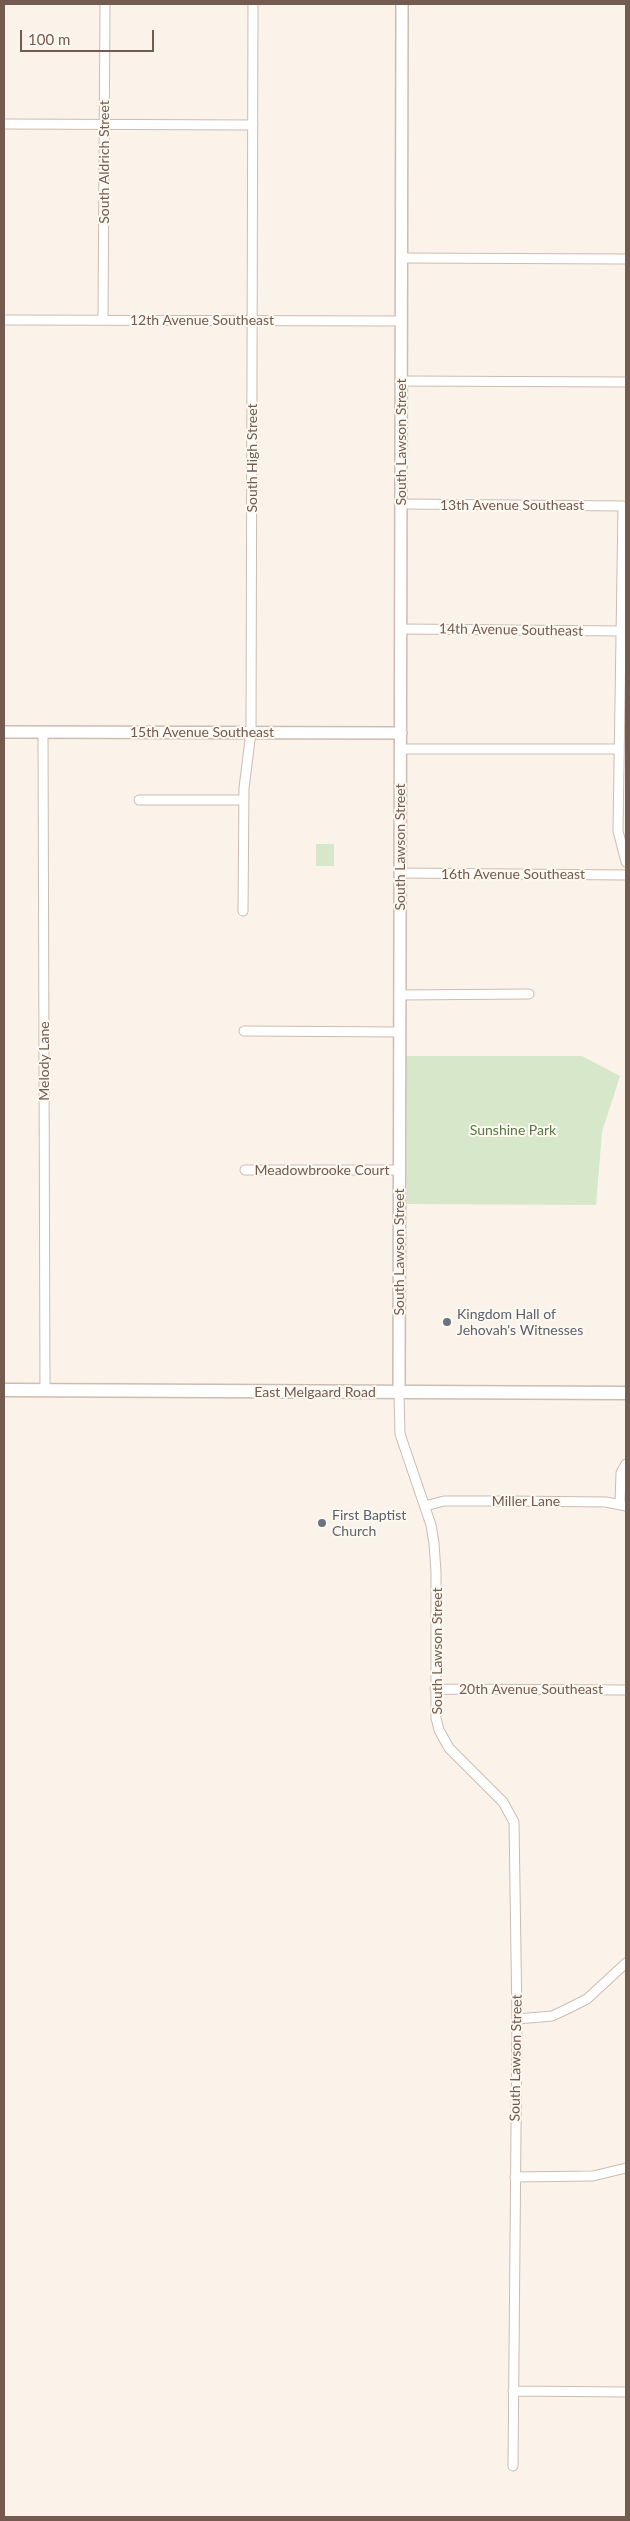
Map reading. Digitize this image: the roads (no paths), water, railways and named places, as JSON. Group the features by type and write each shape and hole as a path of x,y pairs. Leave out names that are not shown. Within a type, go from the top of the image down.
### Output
{"main road":[{"name":"East Melgaard Road","path":"4,1390 626,1393"}],"street":[{"name":"South Aldrich Street","path":"103,320 104,4"},
{"name":"South High Street","path":"243,911 244,800 251,732 253,4"},
{"name":"South Lawson Street","path":"402,4 399,1032 400,1434 406,1456 426,1506 433,1534 436,1572 436,1718 443,1739 455,1755 503,1802 514,1822 517,2019 513,2466"},
{"path":"4,124 253,125"},
{"path":"401,258 626,259"},
{"name":"12th Avenue Southeast","path":"4,320 401,321"},
{"path":"401,381 626,382"},
{"name":"13th Avenue Southeast","path":"402,504 623,506 621,631"},
{"name":"14th Avenue Southeast","path":"401,629 621,631"},
{"path":"621,631 618,831 626,862"},
{"name":"15th Avenue Southeast","path":"4,732 400,733"},
{"name":"Melody Lane","path":"43,732 45,1390"},
{"path":"400,750 618,749"},
{"path":"139,800 244,800"},
{"name":"16th Avenue Southeast","path":"400,874 626,875"},
{"path":"400,995 529,994"},
{"path":"244,1031 399,1032"},
{"name":"Meadowbrooke Court","path":"245,1170 400,1170"},
{"path":"623,1505 621,1472 626,1464"},
{"name":"Miller Lane","path":"426,1506 444,1502 623,1505"},
{"name":"20th Avenue Southeast","path":"435,1689 626,1690"},
{"path":"517,2019 544,2017 566,2010 587,1999 626,1963"},
{"path":"515,2177 593,2176 626,2168"},
{"path":"513,2391 626,2392"}],"place":[{"name":"Kingdom Hall of Jehovah's Witnesses","path":"447,1322"},
{"name":"First Baptist Church","path":"322,1523"}],"park label":[{"name":"Sunshine Park","path":"513,1130"}]}
